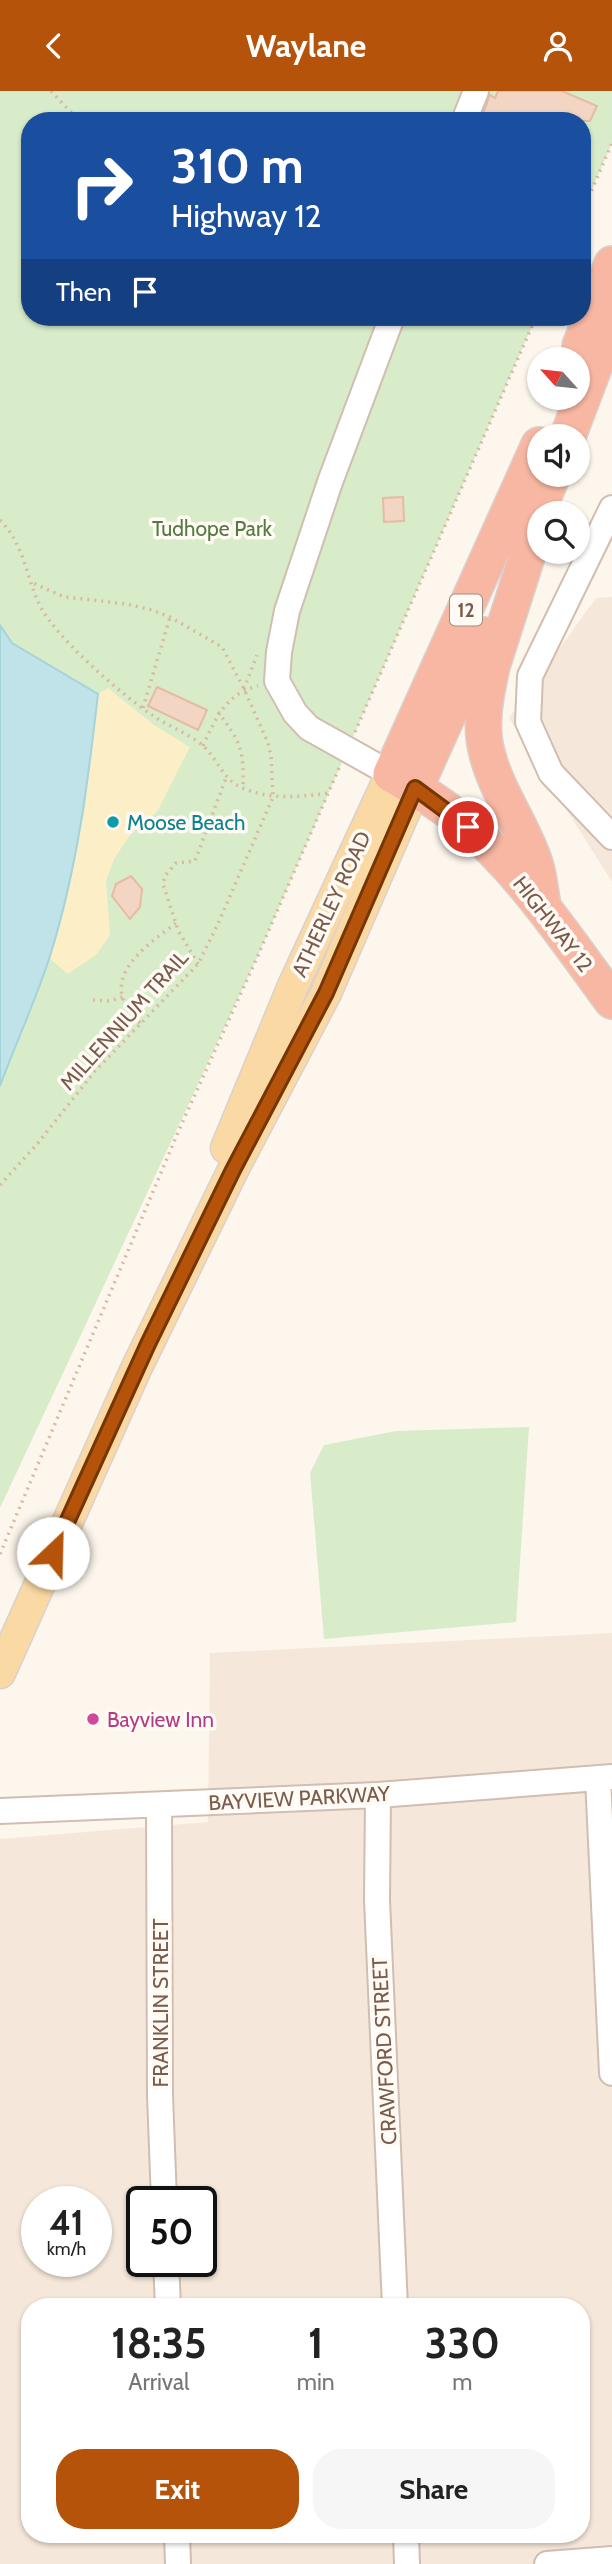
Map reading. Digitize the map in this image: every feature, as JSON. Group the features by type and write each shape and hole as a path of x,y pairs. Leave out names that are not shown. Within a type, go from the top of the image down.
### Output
{"highway":[{"path":"591,316 612,264"},
{"path":"573,424 612,320"},
{"path":"579,347 587,326"},
{"name":"ATHERLEY ROAD","path":"403,781 527,475"},
{"name":"ATHERLEY ROAD","path":"403,781 548,487"},
{"path":"527,557 492,666 484,732 486,753 534,860 543,906"},
{"name":"HIGHWAY 12","path":"403,781 468,827 491,847 543,906 612,1001"}],"main road":[{"name":"ATHERLEY ROAD","path":"0,1673 136,1369 233,1170 326,993 403,781"}],"street":[{"path":"468,112 476,91"},
{"path":"389,326 286,611 277,681 295,713 309,728 403,781"},
{"path":"612,508 530,676 528,722 551,773 612,837"},
{"path":"605,1777 612,2073"},
{"name":"BAYVIEW PARKWAY","path":"0,1811 378,1795 605,1777"},
{"name":"CRAWFORD STREET","path":"378,1795 377,1900 395,2298"},
{"name":"FRANKLIN STREET","path":"159,1805 160,2095 163,2186"},
{"path":"167,2277 168,2298"},
{"path":"177,2543 178,2564"},
{"path":"406,2543 407,2564"},
{"path":"547,2564 612,2559"}],"path":[{"path":"51,91 71,112"},
{"path":"591,192 612,143"},
{"path":"0,1554 179,1130 532,326"},
{"path":"0,520 20,548 47,618 109,681 143,708 203,746 226,778 243,789 272,797 296,798 329,793"},
{"name":"MILLENNIUM TRAIL","path":"0,1185 38,1143 95,1071 198,964 272,797 268,743 222,647 170,617 127,604 64,597 33,583"},
{"path":"143,708 170,617"},
{"path":"203,746 218,712 244,689"},
{"path":"218,712 237,736 241,747 244,764 243,789"},
{"path":"198,964 176,923 163,884 165,876 176,863 195,860 226,778"},
{"path":"140,1023 125,1004 124,977 131,963 176,923"},
{"path":"93,1000 109,1001 123,997"}],"shaded area":[{"path":"612,597 612,882 509,718 596,598"},
{"path":"612,1633 612,2564 0,2564 0,1839 208,1822 210,1653"}],"green space":[{"name":"Tudhope Park","path":"0,91 612,91 612,143 591,192 591,112 21,112 21,326 532,326 256,960 0,1508 0,652 12,643 0,625"},
{"path":"529,1427 516,1622 324,1639 310,1473 324,1445 396,1431"}],"sand":[{"name":"Moose Beach","path":"108,688 154,725 190,747 157,812 132,832 114,859 106,881 110,935 96,955 68,974 49,958 67,894 85,808 98,694"}],"water":[{"path":"0,625 12,643 98,694 80,826 59,924 44,972 0,1086"}],"building":[{"path":"498,91 562,91 597,106 591,119 591,112 483,112 490,95 495,98"},
{"path":"403,497 404,521 384,522 383,498"},
{"path":"157,687 207,710 198,730 148,706"},
{"path":"131,876 142,889 140,907 130,919 112,896 116,884"}],"place":[{"name":"Moose Beach","path":"113,822"},
{"name":"Bayview Inn","path":"93,1719"}],"route":[{"path":"53,1553 148,1344 233,1170 326,993 415,788 468,827"}]}
